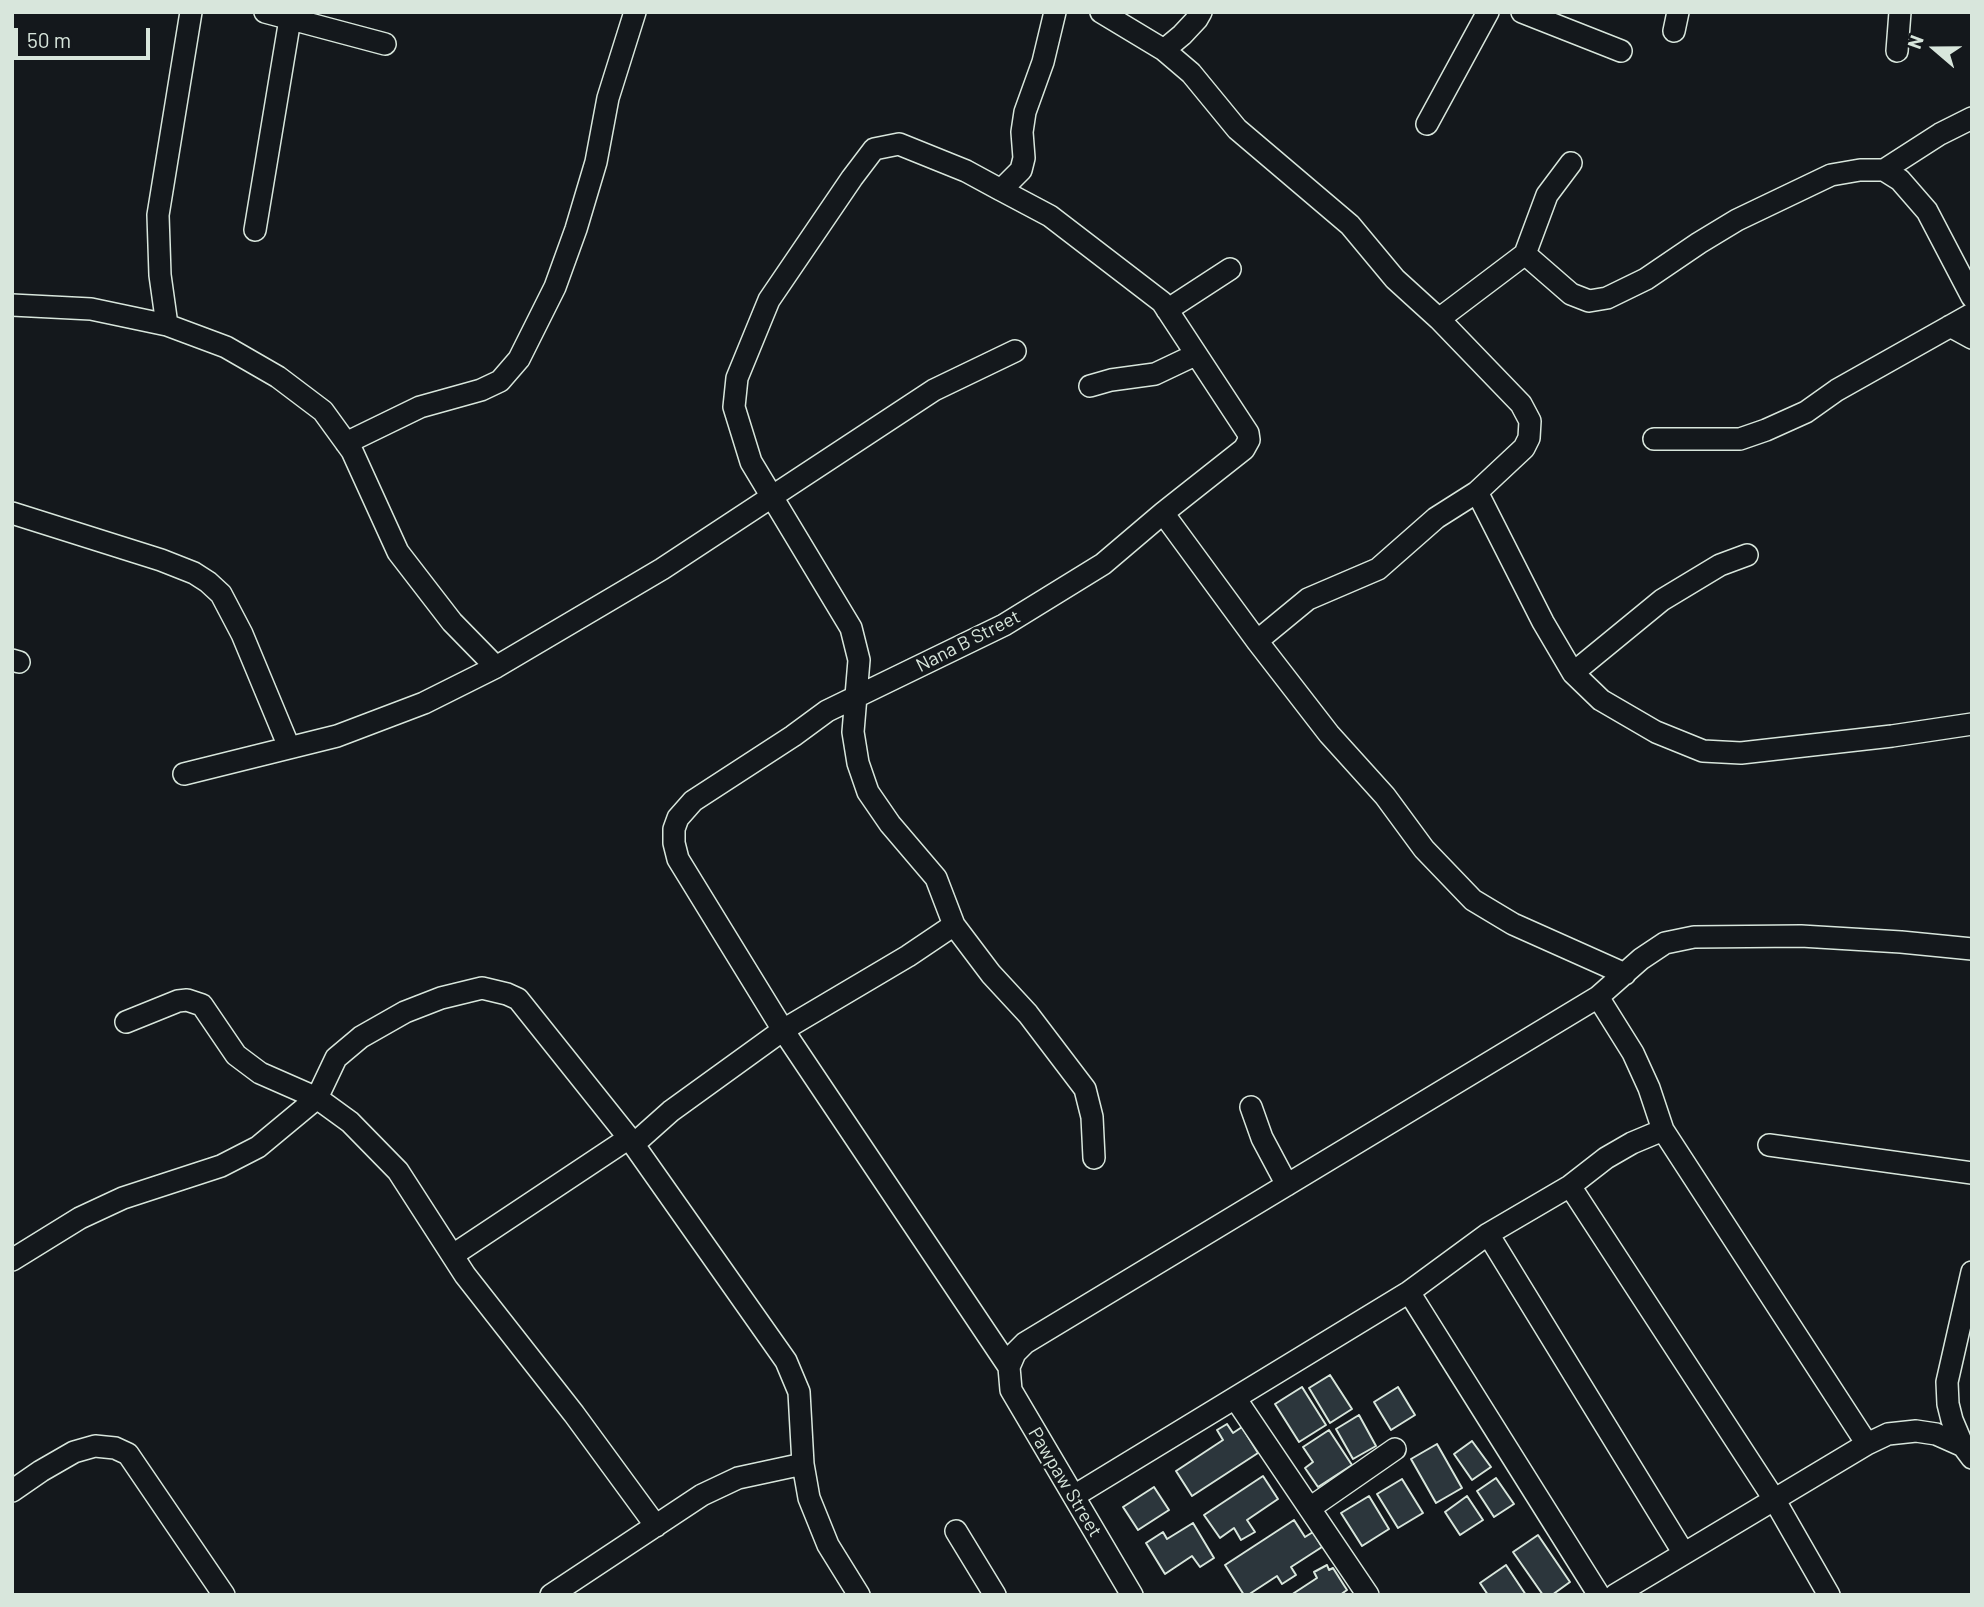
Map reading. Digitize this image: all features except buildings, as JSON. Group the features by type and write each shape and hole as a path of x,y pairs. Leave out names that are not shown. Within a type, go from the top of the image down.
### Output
{"street":[{"path":"167,325 160,275 158,215 191,12"},
{"path":"265,12 385,44"},
{"path":"346,443 421,407 481,390 500,381 519,359 555,287 576,229 596,162 608,98 635,12"},
{"path":"1001,190 1021,170 1024,158 1021,132 1025,111 1043,62 1055,12"},
{"path":"1101,12 1164,50 1191,73 1237,129 1350,225 1395,279 1439,319 1521,404 1530,421 1529,438 1524,448 1478,492 1436,518 1378,569 1308,598 1257,641"},
{"path":"1164,50 1201,12"},
{"path":"1427,124 1488,12"},
{"path":"1522,12 1621,51"},
{"path":"1898,51 1900,12"},
{"path":"255,230 290,19"},
{"path":"1884,170 1940,134 1972,118"},
{"path":"1090,386 1120,378 1155,374 1195,355 1162,302 1050,216 966,171 899,144 874,149 769,300 737,378 734,407 751,462 851,628 859,660 853,732 858,763 868,792 890,824 936,878 954,925 991,974 1028,1014 1085,1089 1092,1117 1094,1158"},
{"path":"1439,319 1525,254 1547,195 1571,163"},
{"path":"1525,254 1571,294 1589,301 1608,298 1646,279 1737,220 1831,175 1860,170 1884,170 1900,180 1927,211 1972,297"},
{"path":"1167,310 1230,268"},
{"path":"12,305 91,309 167,325 226,348 278,376 323,411 346,443 398,552 452,622 496,667"},
{"path":"1654,439 1740,439 1766,430 1807,412 1837,390 1972,314"},
{"path":"1951,326 1972,338"},
{"path":"184,774 337,736 424,703 496,667 662,569 934,390 1016,351"},
{"name":"Nana B Street","path":"783,1030 678,859 674,829 678,818 693,801 827,711 1004,625 1103,564 1244,449 1249,440 1248,433 1195,355"},
{"path":"1478,492 1543,622 1573,673 1601,700 1656,732 1703,751 1741,753 1972,724"},
{"path":"12,513 160,560 194,573 208,582 222,594 234,617 289,747"},
{"path":"1163,513 1329,734 1385,796 1424,849 1473,900 1513,924 1625,974"},
{"path":"1573,673 1662,600 1720,565 1747,555"},
{"path":"453,1255 631,1141 783,1030 908,956 954,925"},
{"path":"1009,1367 1015,1353 1025,1343 1598,997 1641,959 1665,943 1694,937 1801,936 1972,949"},
{"path":"12,1260 79,1218 112,1203 221,1166 258,1147 317,1098 336,1058 361,1037 405,1012 440,998 482,988 493,989 518,999 631,1141 786,1361 799,1392 803,1464 809,1498 828,1545 859,1595"},
{"path":"1598,997 1633,1053 1649,1088 1663,1130 1867,1444"},
{"path":"126,1022 178,1001 202,1005 236,1055 260,1073 317,1098 350,1122 398,1171 465,1276 574,1413 656,1526"},
{"path":"783,1030 1009,1367"},
{"path":"1251,1107 1262,1138 1287,1185"},
{"path":"1074,1496 1409,1292 1488,1234 1570,1186 1606,1158 1663,1130"},
{"path":"1769,1145 1972,1173"},
{"path":"1570,1186 1774,1499 1829,1595"},
{"path":"1488,1234 1684,1552"},
{"path":"1967,1452 1948,1404 1947,1382 1972,1272"},
{"path":"1409,1292 1599,1595"},
{"name":"Pawpaw Street","path":"1009,1367 1011,1390 1132,1595"},
{"path":"1235,1398 1368,1595"},
{"path":"1615,1595 1888,1434 1916,1431 1936,1434 1967,1452"},
{"path":"12,1491 74,1452 96,1446 115,1448 128,1454 224,1595"},
{"path":"1310,1508 1395,1449"},
{"path":"551,1595 702,1495 738,1478 803,1464"},
{"path":"956,1531 995,1595"}]}
